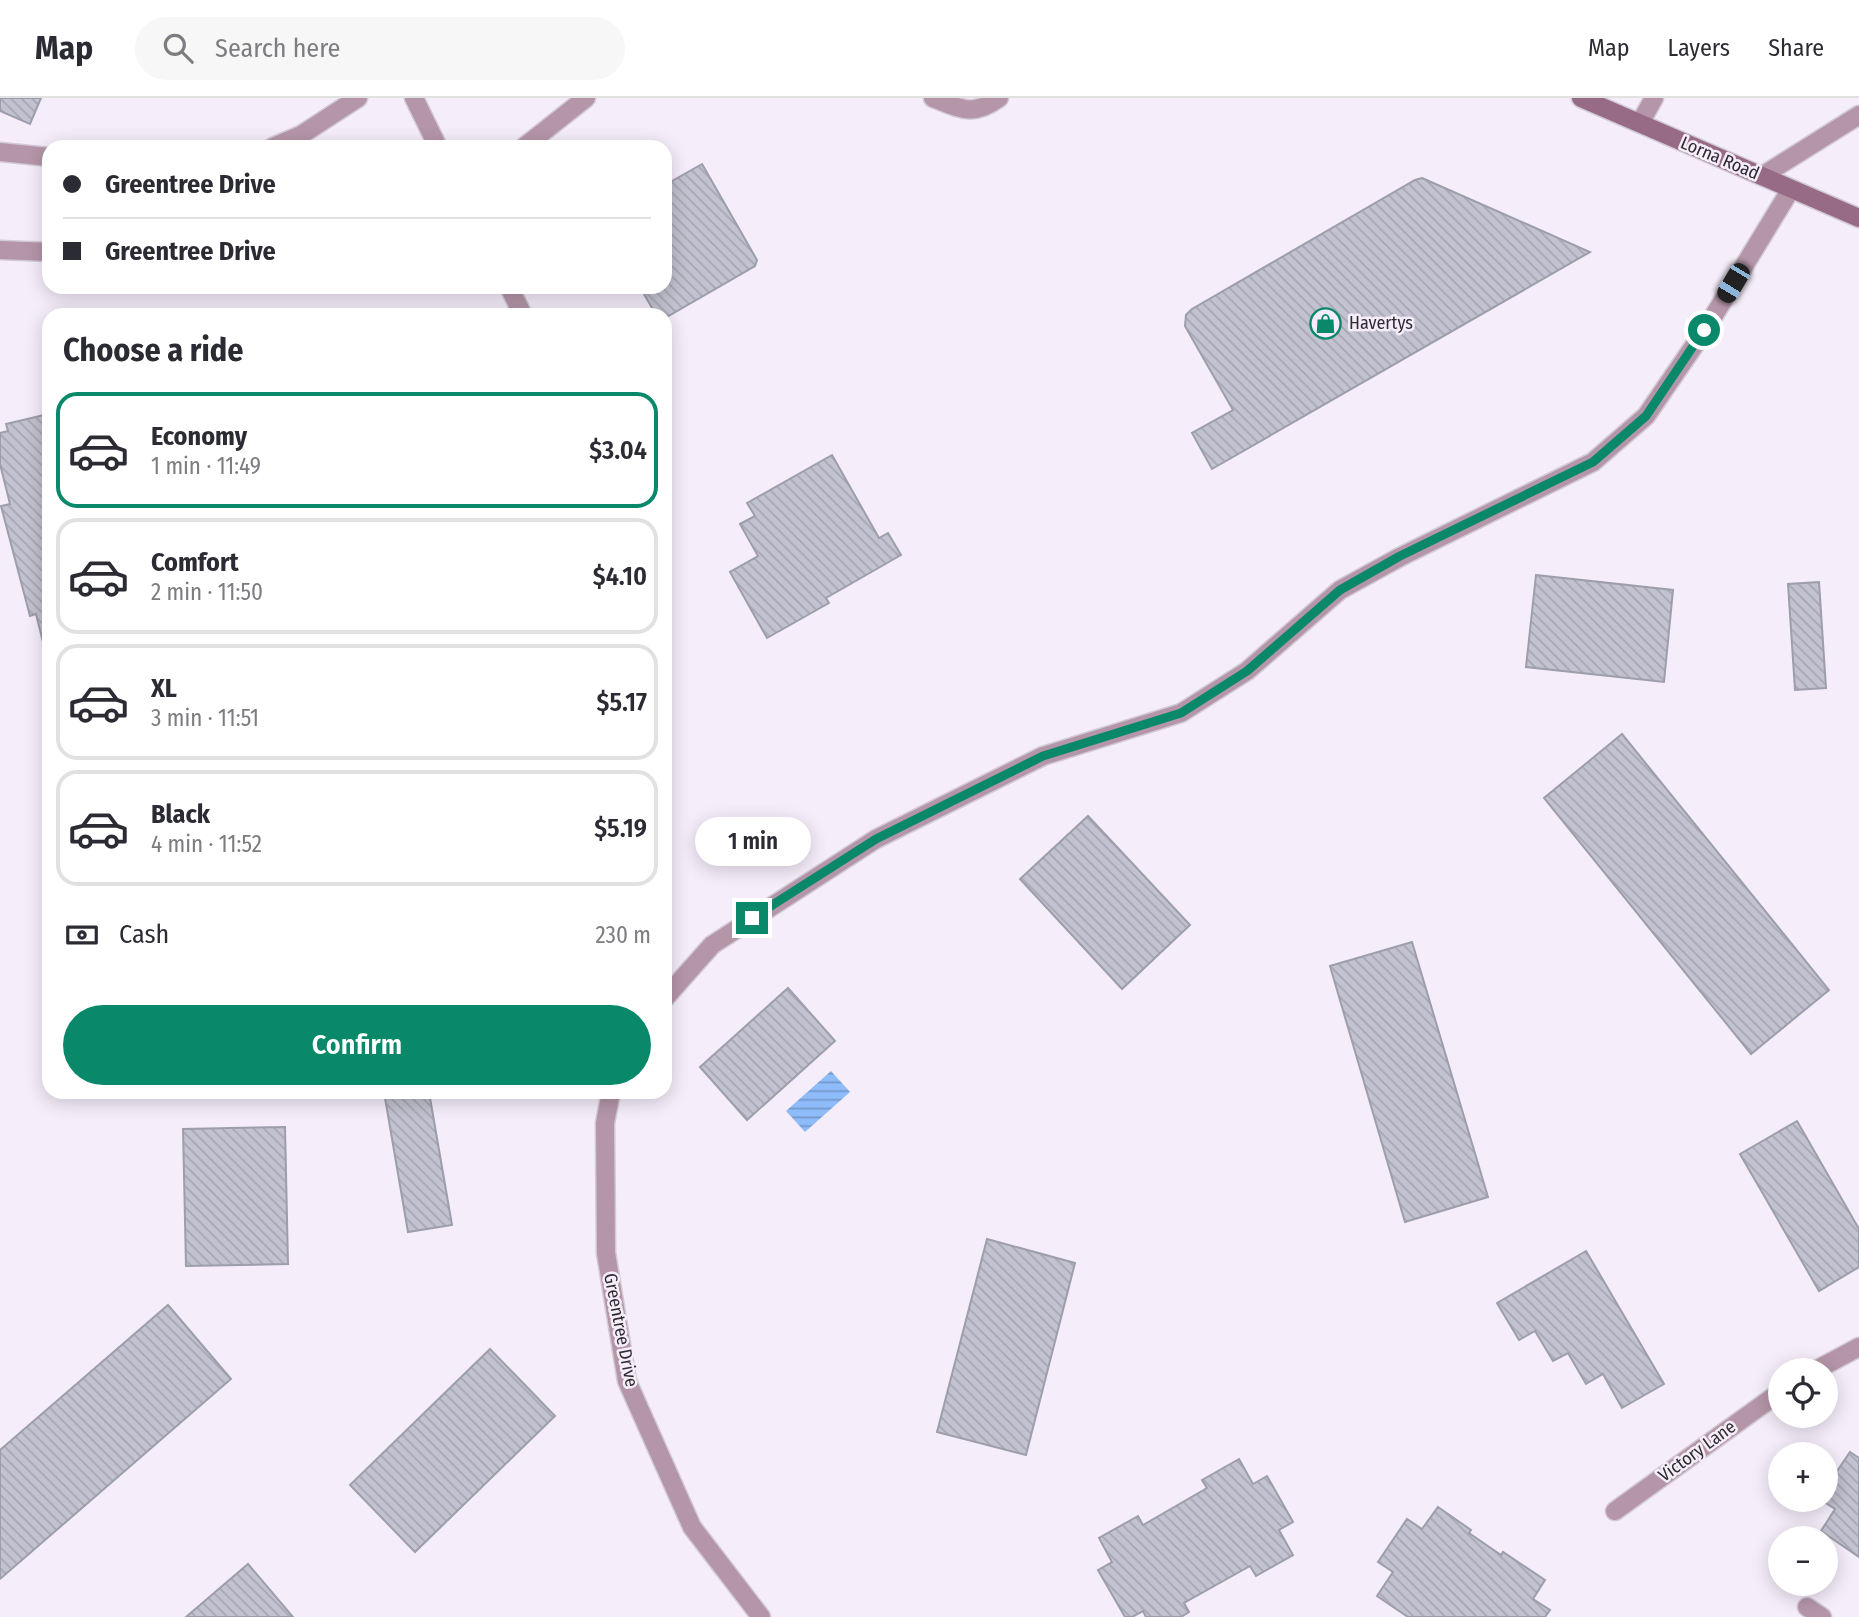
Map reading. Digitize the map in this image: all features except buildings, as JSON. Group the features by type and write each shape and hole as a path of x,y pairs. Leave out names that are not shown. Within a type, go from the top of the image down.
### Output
{"street":[{"path":"289,140 358,98"},
{"path":"414,98 435,140"},
{"path":"533,140 586,98"},
{"path":"933,98 974,111 999,98"},
{"name":"Lorna Road","path":"1581,98 1859,218"},
{"path":"1640,123 1654,98"},
{"path":"1762,176 1859,115"},
{"path":"0,152 42,156"},
{"path":"672,990 712,945 876,839 1043,756 1181,713 1247,671 1340,590 1400,556 1593,462 1646,416 1704,330 1791,189"},
{"path":"0,250 42,252"},
{"name":"Greentree Drive","path":"610,1099 605,1123 606,1253 627,1381 692,1527 761,1617"},
{"path":"1838,1358 1859,1347"},
{"name":"Victory Lane","path":"1615,1511 1768,1401"}],"water":[{"path":"831,1071 850,1092 805,1132 786,1111"}],"place":[{"name":"Havertys","path":"1326,323"}],"route":[{"path":"752,918 876,839 1043,756 1181,713 1247,671 1340,590 1400,556 1593,462 1646,416 1704,330"}]}
